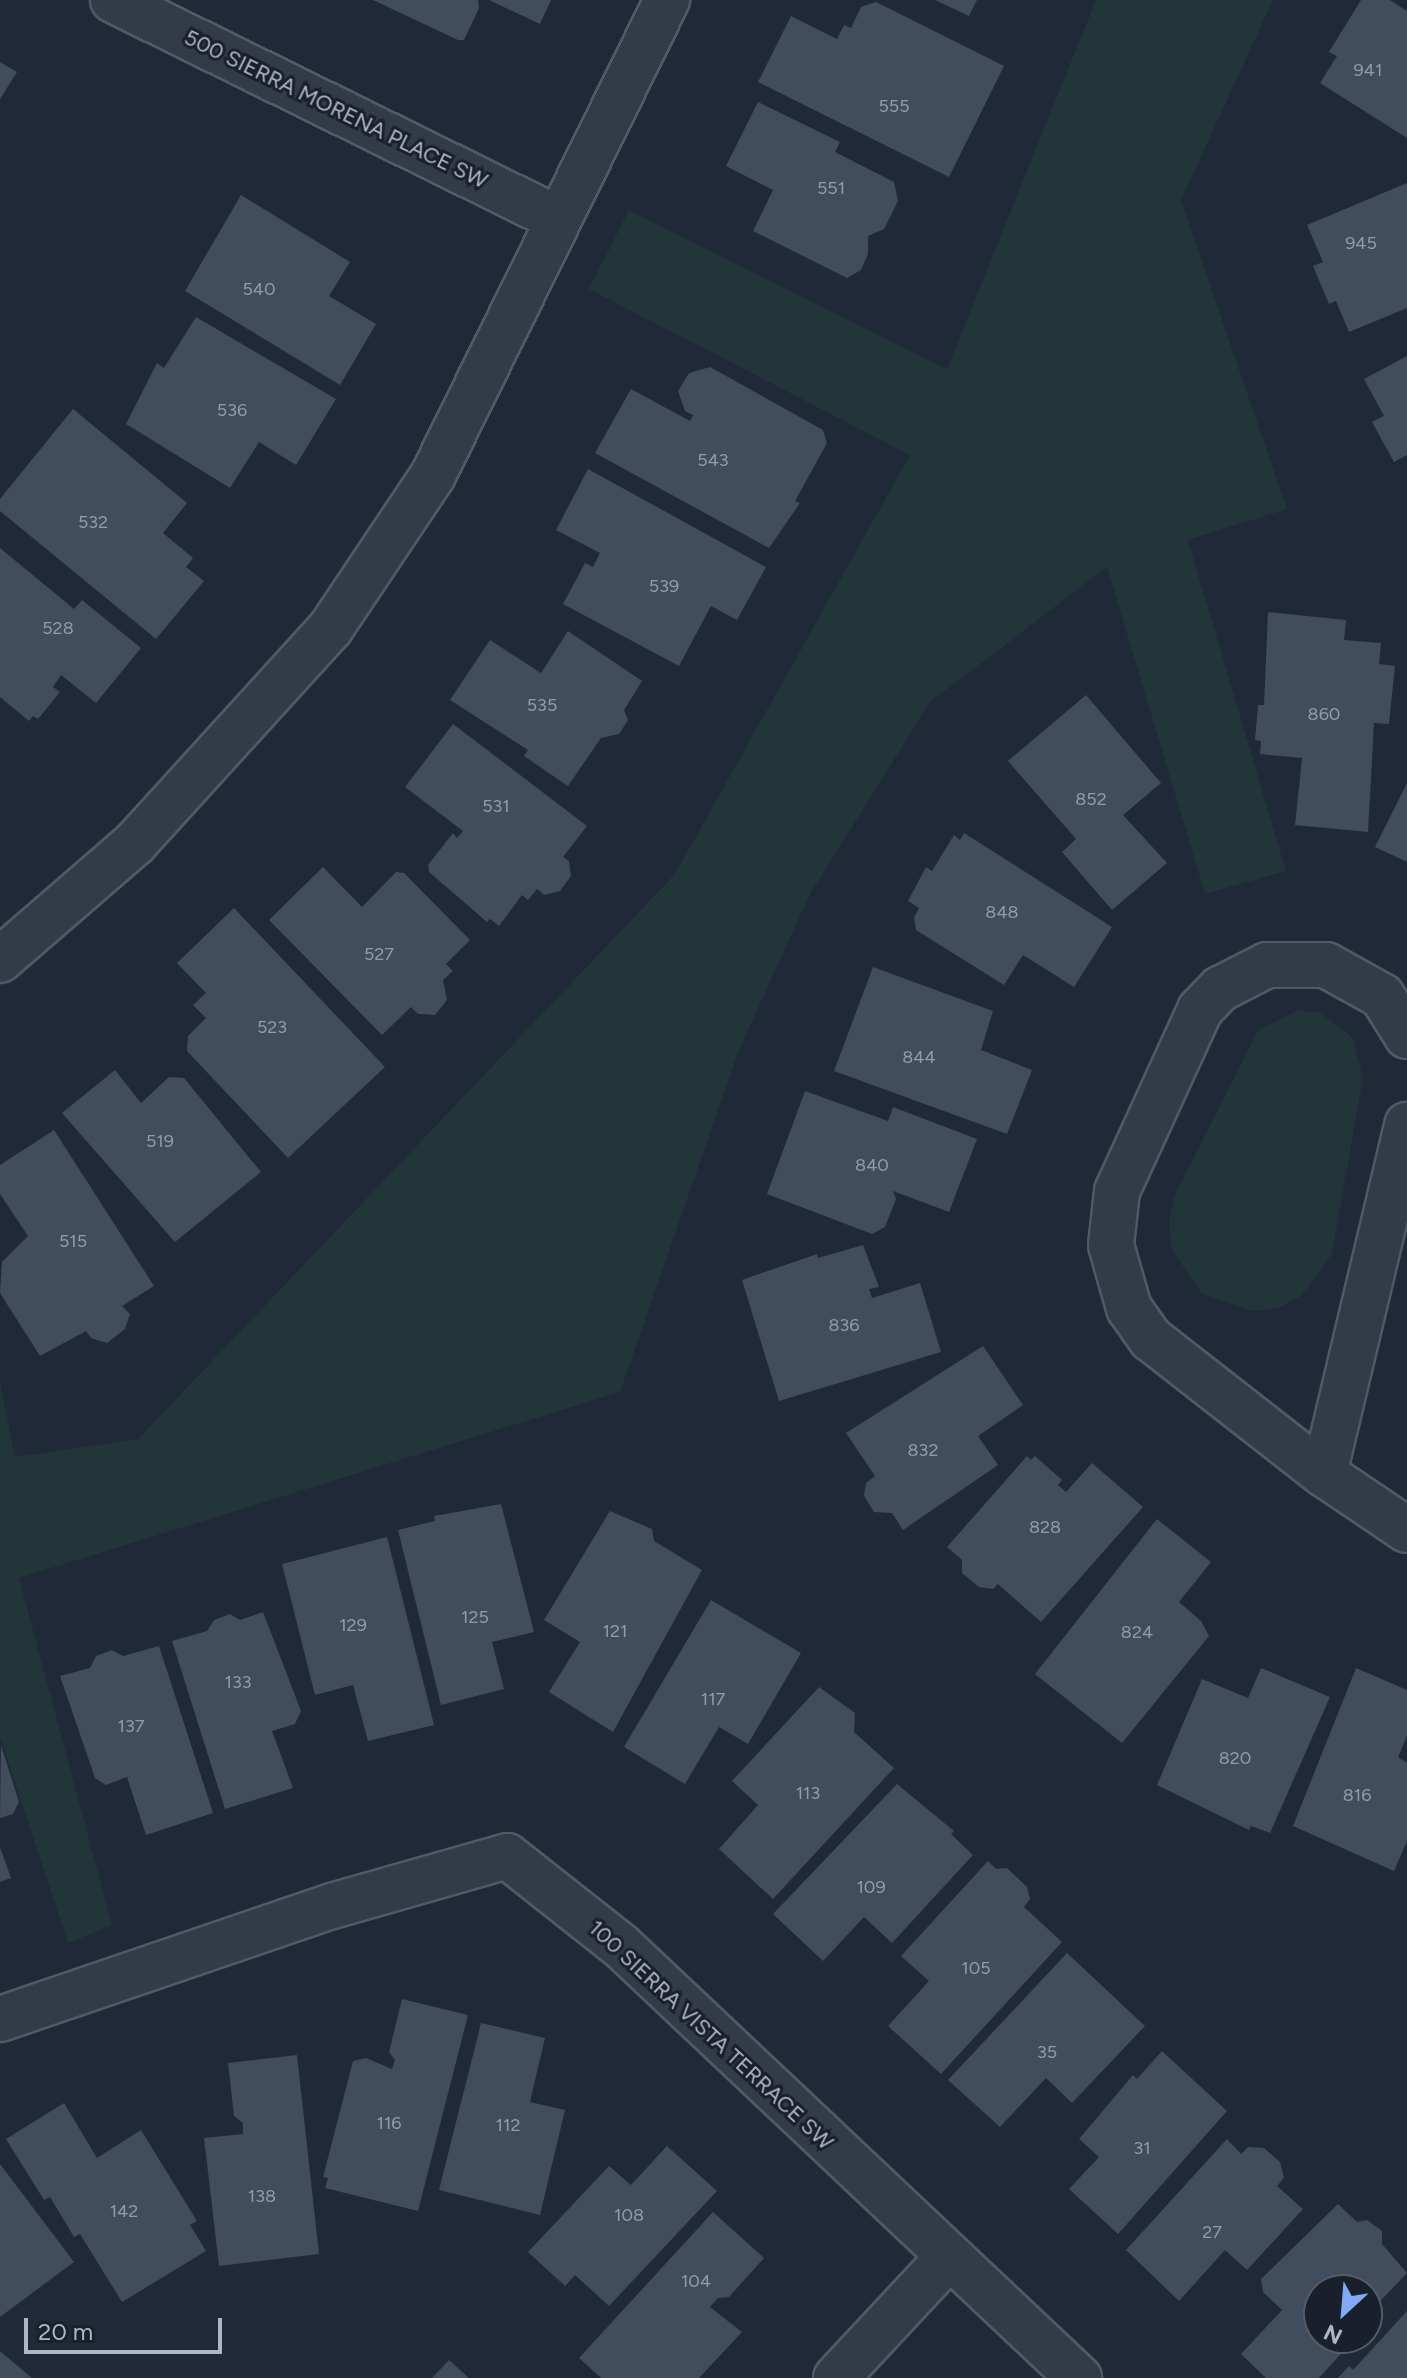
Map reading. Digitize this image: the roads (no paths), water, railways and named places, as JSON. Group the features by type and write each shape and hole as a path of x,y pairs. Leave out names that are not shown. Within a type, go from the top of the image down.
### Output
{"street":[{"name":"500 SIERRA MORENA PLACE SW","path":"113,0 559,219"},
{"path":"0,960 135,843 330,629 433,475 667,0"},
{"path":"1407,1036 1382,996 1326,965 1295,961 1242,974 1200,1010 1117,1191 1112,1218 1115,1271 1129,1308 1151,1339 1324,1474 1407,1530"},
{"path":"1324,1474 1407,1125"},
{"name":"100 SIERRA VISTA TERRACE SW","path":"0,2019 332,1906 507,1856 621,1946 947,2259"},
{"path":"836,2378 947,2259 1079,2378"}]}
